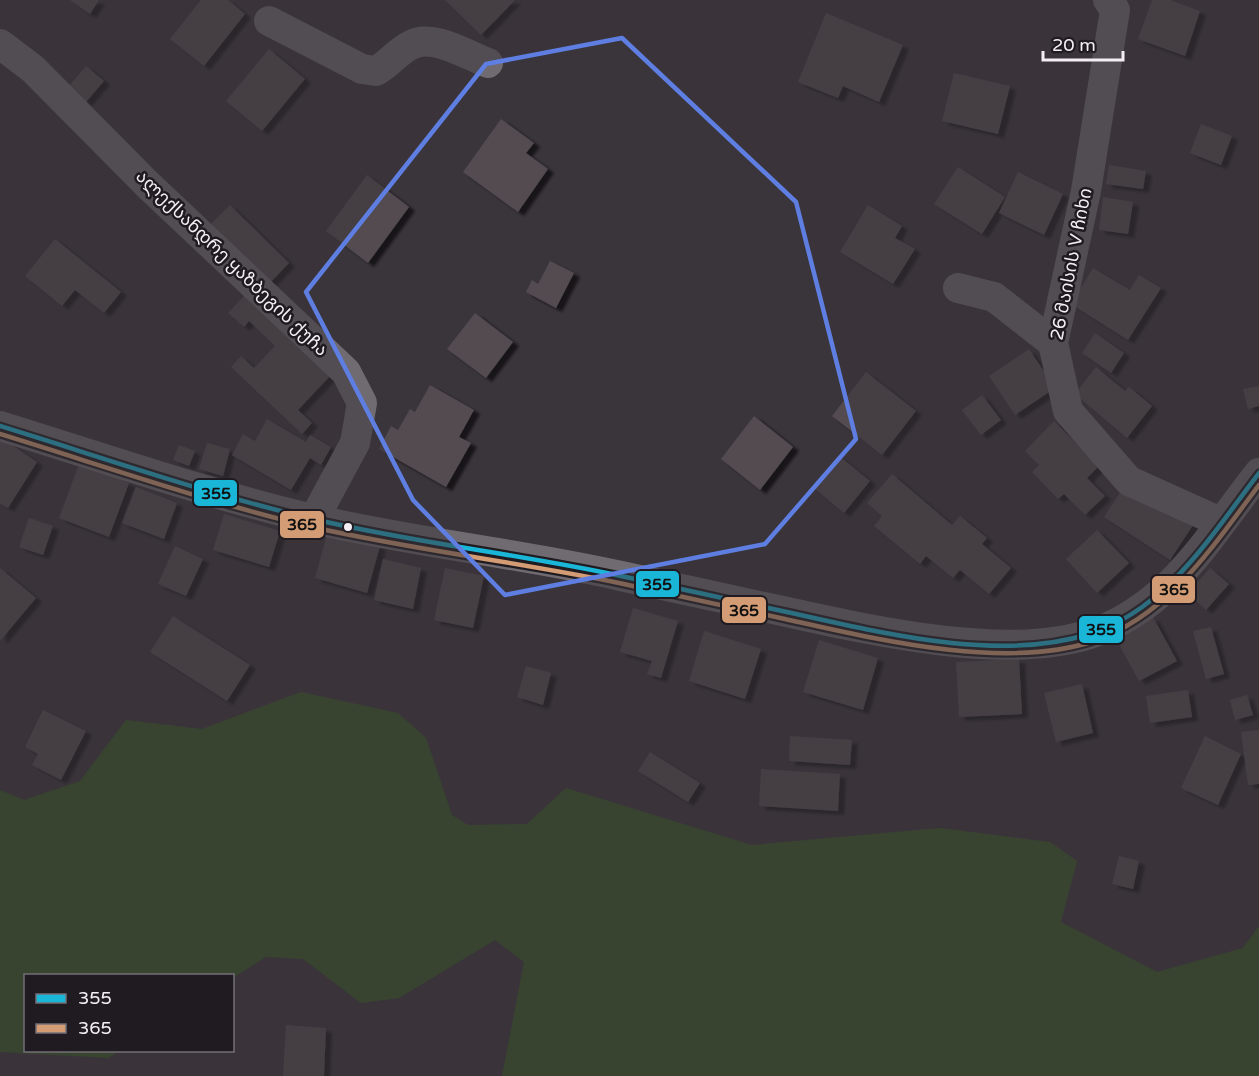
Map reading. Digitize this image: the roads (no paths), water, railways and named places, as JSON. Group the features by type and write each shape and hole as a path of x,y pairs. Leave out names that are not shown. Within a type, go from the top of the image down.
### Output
{"street":[{"name":"26 მაისის V ჩიხი","path":"1108,0 1115,10 1112,33 1086,191 1053,343 1068,411 1129,482 1220,522"},
{"path":"269,21 362,69 376,71 411,45 424,42 435,42 488,63"},
{"name":"ალექსანდრე ყაზბეგის ქუჩა","path":"0,44 33,69 147,184 346,372 362,403 355,443 314,519"},
{"path":"958,288 994,297 1053,343"},
{"path":"0,426 259,505 396,537 574,566 873,631 938,639 1012,644 1068,640 1092,633 1130,615 1175,582 1259,473"}]}
